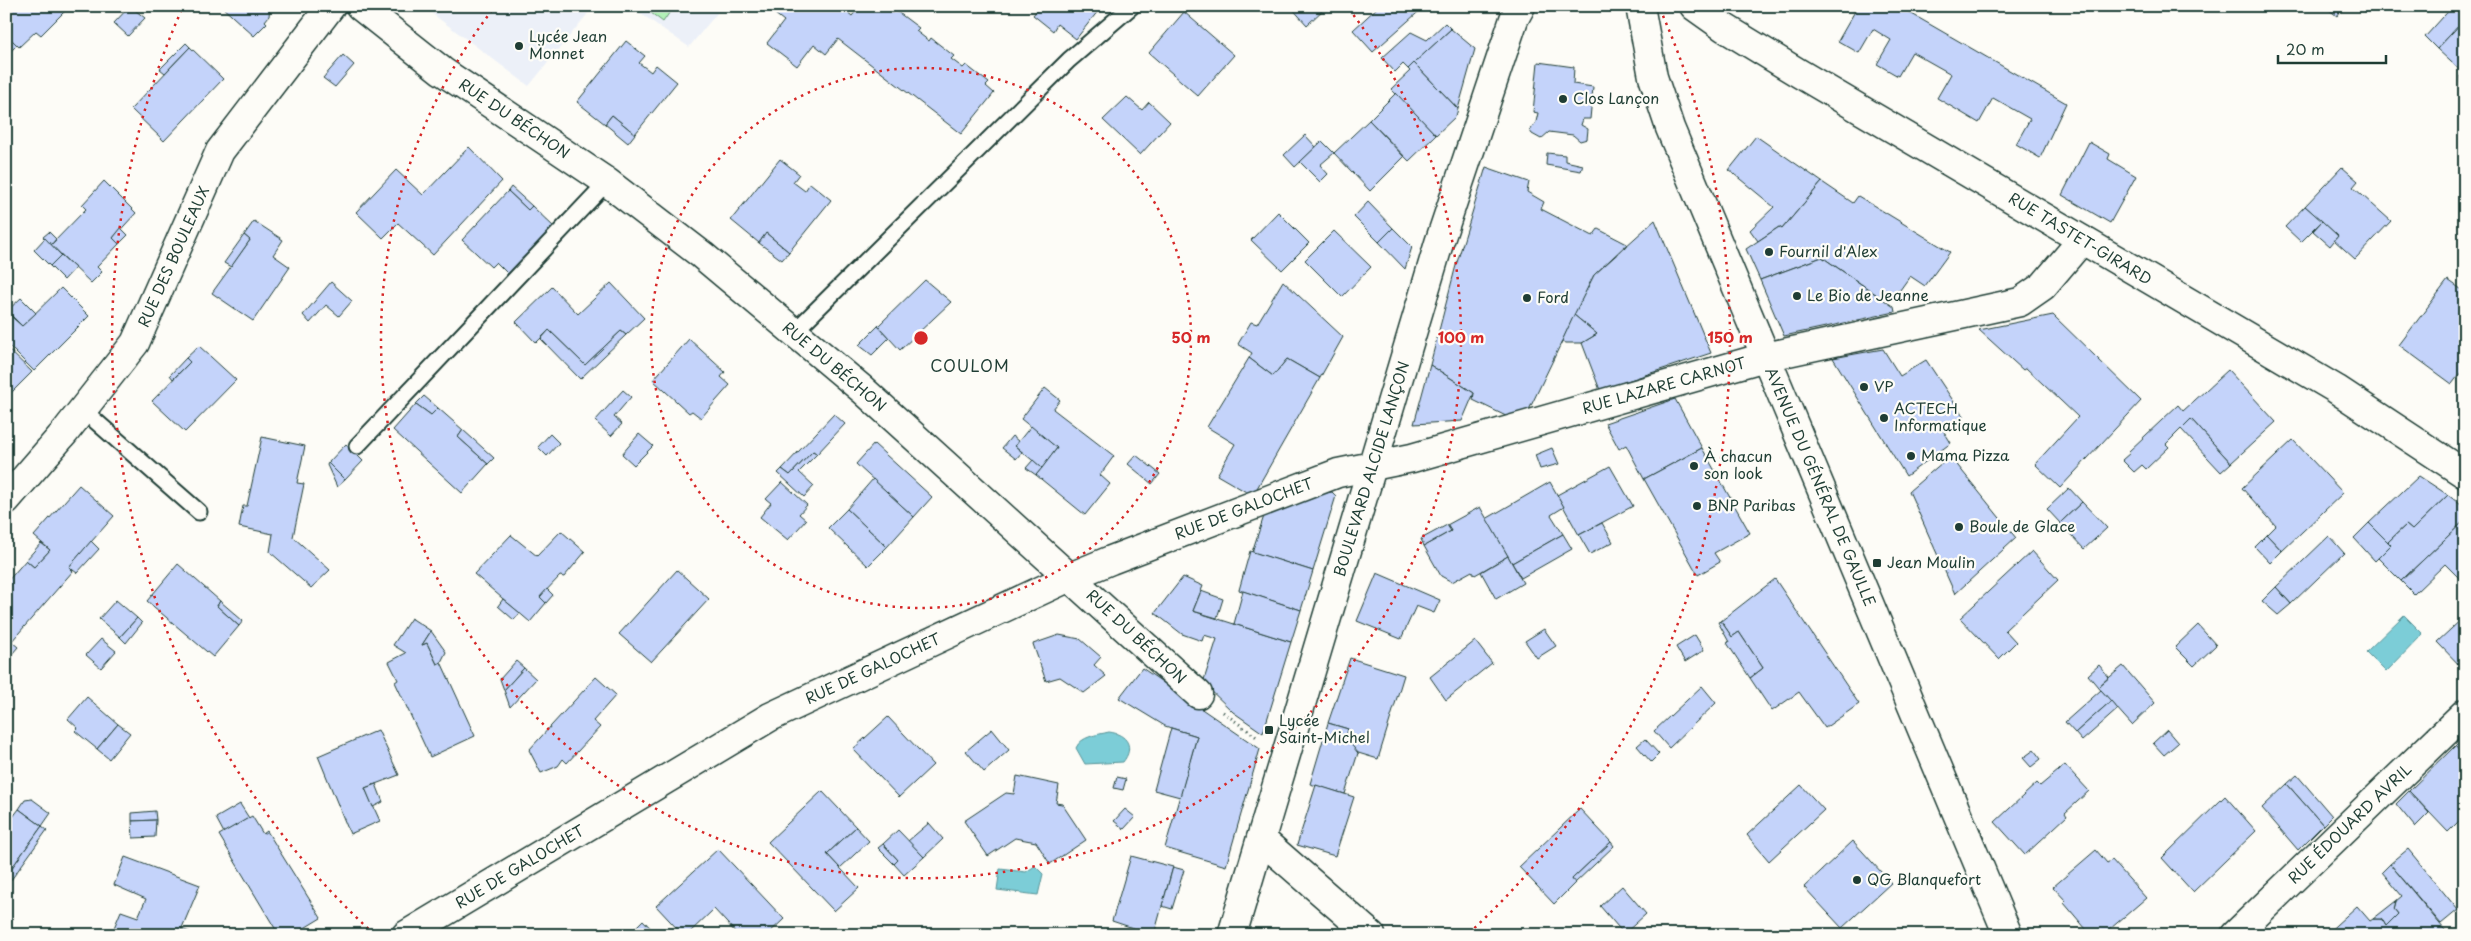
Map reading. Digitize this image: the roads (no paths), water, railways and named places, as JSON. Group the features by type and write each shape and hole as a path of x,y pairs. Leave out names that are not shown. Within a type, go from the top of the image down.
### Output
{"street":[{"name":"RUE DES BOULEAUX","path":"6,500 83,410 136,343 220,151 331,6"},
{"name":"RUE DU BÉCHON","path":"360,6 442,71 607,182 702,255 863,390 1198,694"},
{"name":"BOULEVARD ALCIDE LANÇON","path":"1232,935 1370,468 1390,410 1439,243 1520,6"},
{"name":"AVENUE DU GÉNÉRAL DE GAULLE","path":"1640,6 1653,77 1670,128 2008,935"},
{"name":"RUE TASTET-GIRARD","path":"1694,6 1725,28 1797,72 2336,389 2465,474"},
{"name":"RUE LAZARE CARNOT","path":"1370,468 1765,357 2020,302 2043,286 2082,240"},
{"name":"RUE DE GALOCHET","path":"406,935 770,717 1070,577 1338,473 1370,468"},
{"name":"RUE ÉDOUARD AVRIL","path":"2236,935 2465,713"},
{"path":"1261,839 1371,935"}],"lane":[{"path":"794,332 1069,60 1132,6"},
{"path":"356,446 607,182"},
{"path":"83,410 199,512"}],"water":[{"path":"2404,615 2423,634 2386,672 2366,652"},
{"path":"1109,732 1125,738 1129,746 1127,756 1123,762 1085,764 1076,748 1078,744 1090,737"},
{"path":"1035,866 1043,874 1038,895 997,890 1000,869 1026,872"}],"place":[{"name":"Lycée Jean Monnet","path":"519,46"},
{"name":"Clos Lançon","path":"1563,99"},
{"name":"Fournil d'Alex","path":"1769,252"},
{"name":"Le Bio de Jeanne","path":"1797,296"},
{"name":"Ford","path":"1527,298"},
{"name":"VP","path":"1864,387"},
{"name":"ACTECH Informatique","path":"1884,418"},
{"name":"Mama Pizza","path":"1911,456"},
{"name":"À chacun son look","path":"1694,466"},
{"name":"BNP Paribas","path":"1697,506"},
{"name":"Boule de Glace","path":"1959,527"},
{"name":"Jean Moulin","path":"1877,563"},
{"name":"Lycée Saint-Michel","path":"1269,730"},
{"name":"QG Blanquefort","path":"1857,880"}],"district":[{"name":"COULOM","path":"970,366"}]}
